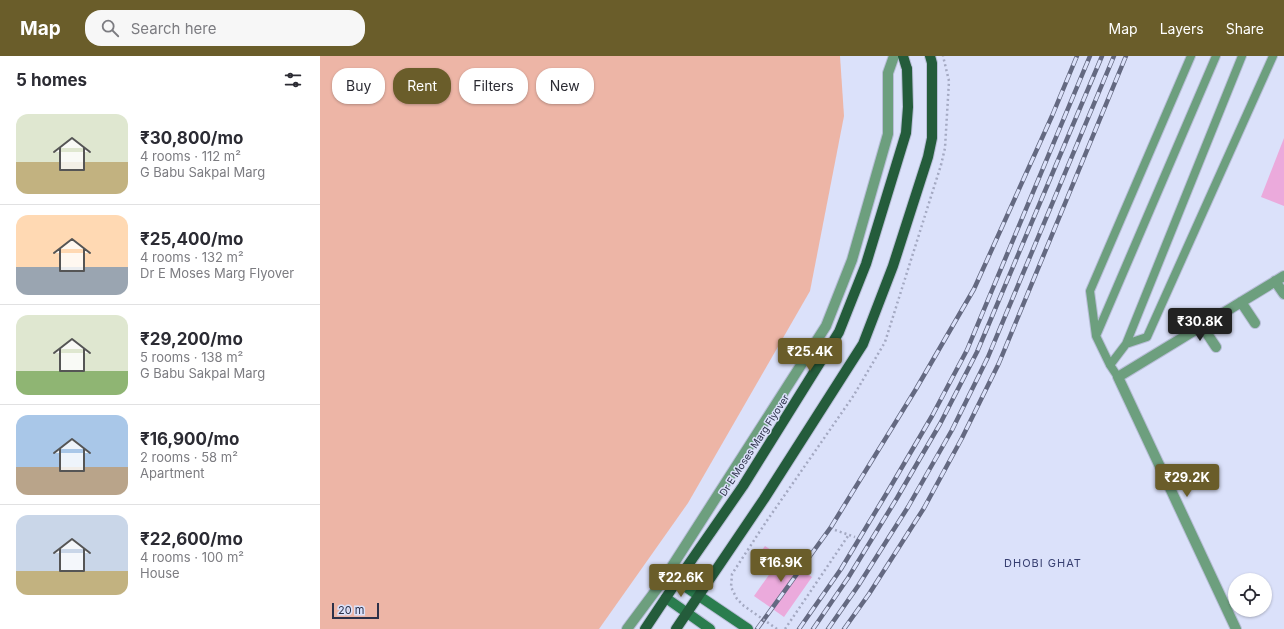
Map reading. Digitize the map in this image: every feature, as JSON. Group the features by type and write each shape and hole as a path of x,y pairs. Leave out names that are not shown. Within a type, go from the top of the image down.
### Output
{"main road":[{"name":"Dr E Moses Marg Flyover","path":"645,629 743,486 839,332 866,264 906,133 908,107 907,69 904,56"},
{"path":"676,629 764,500 863,344 896,259 928,157 932,138 932,63 930,56"},
{"path":"677,581 748,629"},
{"path":"666,598 710,629"}],"street":[{"path":"627,629 662,582 826,326 852,260 888,134 888,73 894,56"},
{"path":"1236,629 1118,377 1284,276"},
{"path":"1275,281 1284,294"},
{"path":"1241,302 1255,323"},
{"path":"1202,326 1216,347"}],"lane":[{"path":"1118,377 1110,365 1096,336 1090,291 1191,56"},
{"path":"1096,336 1216,56"},
{"path":"1110,365 1126,344 1242,56"},
{"path":"1126,344 1148,337 1273,56"}],"path":[{"path":"777,629 737,600 731,587 732,574 854,395 885,342 941,165 945,148 949,82 944,56"},
{"path":"836,530 848,536 855,537"},
{"path":"785,629 848,536"}],"shaded area":[{"path":"320,56 840,56 844,116 810,291 688,503 599,629 320,629"}],"building":[{"path":"1284,138 1284,206 1261,197"},
{"path":"765,546 812,577 784,617 754,596 773,569 756,558"}],"railway":[{"path":"757,629 831,527 916,389 974,289 1052,116 1077,56"},
{"path":"799,629 841,569 888,491 932,416 967,350 1090,56"},
{"path":"813,629 848,578 897,498 940,424 977,352 1102,56"},
{"path":"828,629 858,586 908,507 952,430 988,357 1114,56"},
{"path":"844,629 869,594 924,508 962,438 999,363 1126,56"}],"district":[{"name":"DHOBI GHAT","path":"1043,563"}]}
